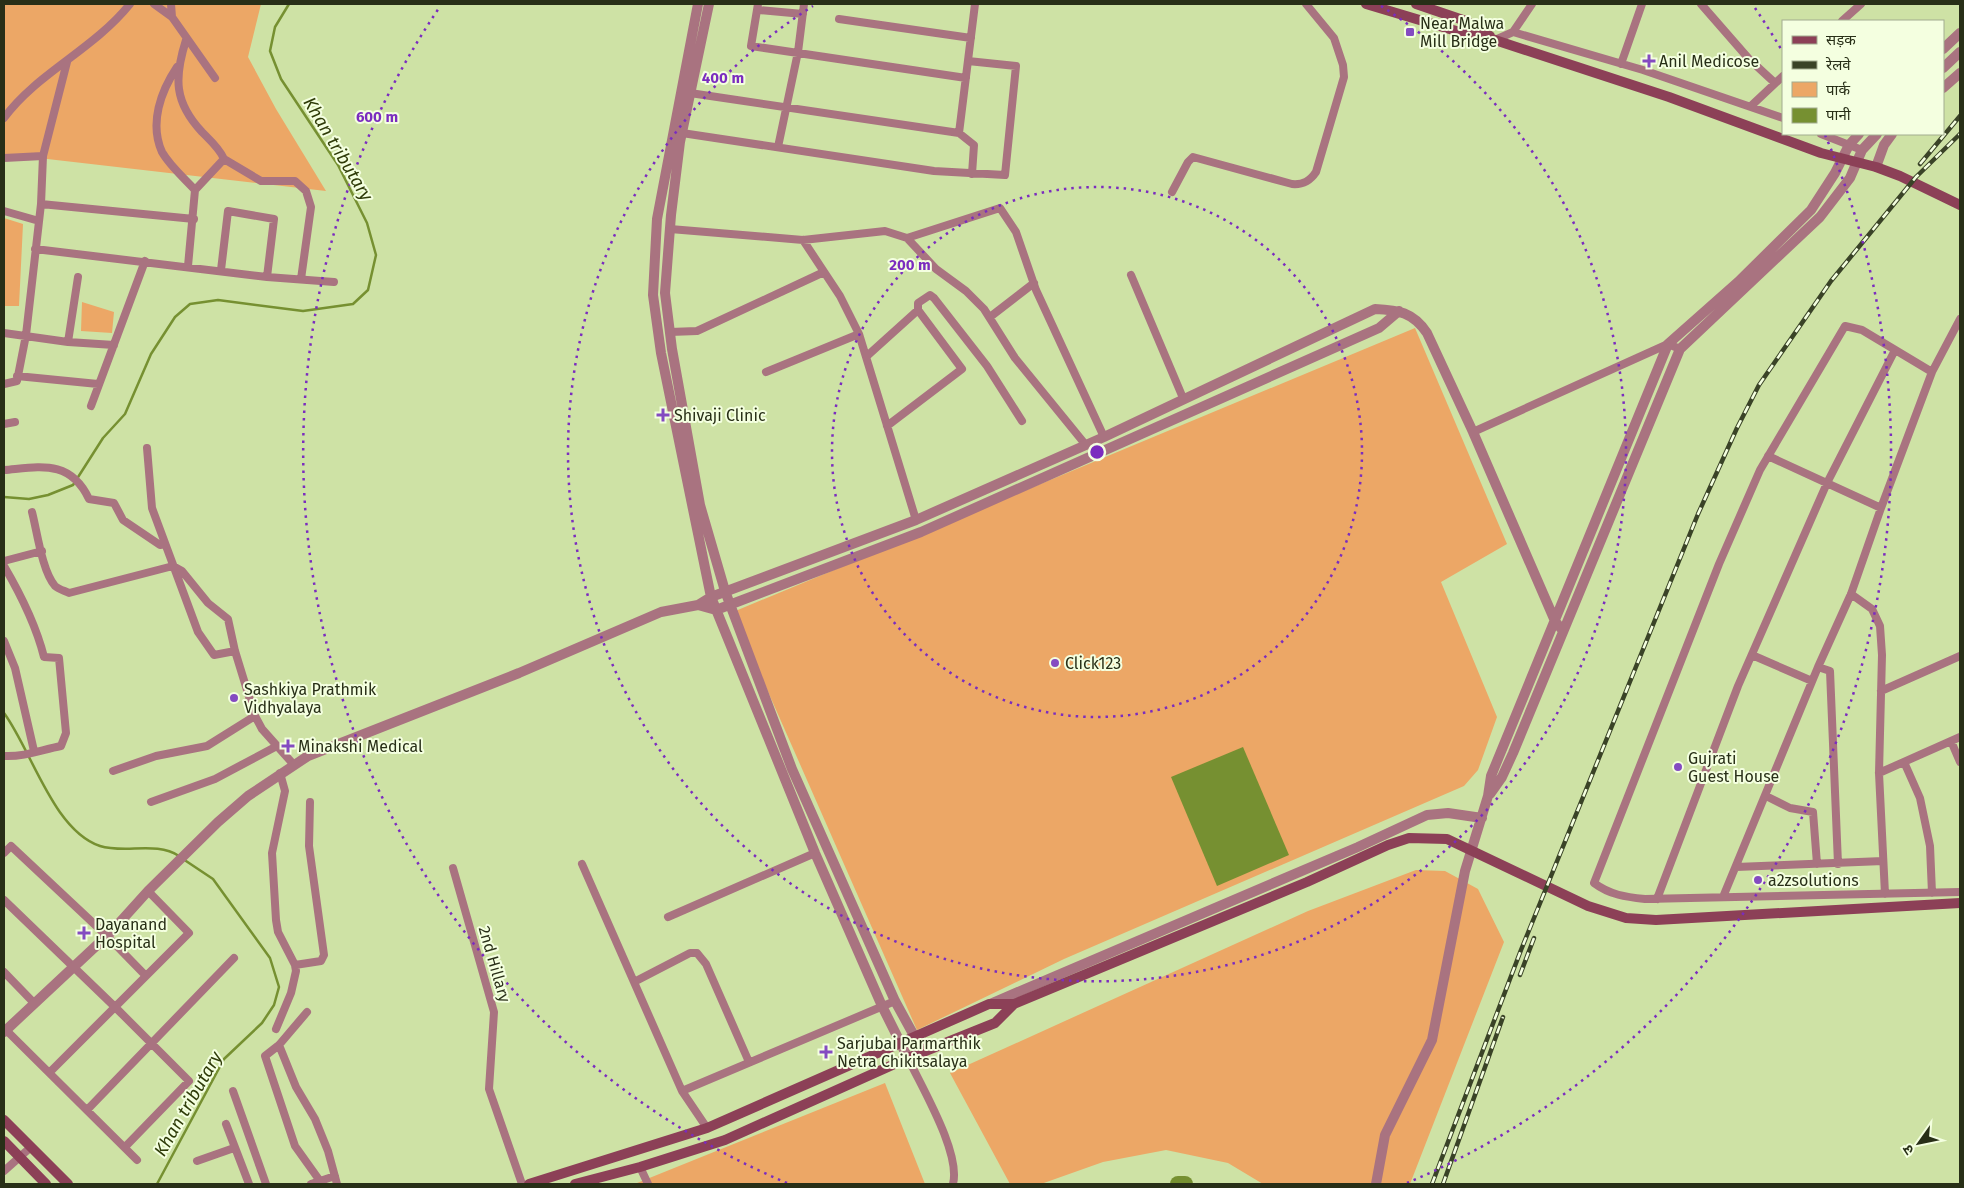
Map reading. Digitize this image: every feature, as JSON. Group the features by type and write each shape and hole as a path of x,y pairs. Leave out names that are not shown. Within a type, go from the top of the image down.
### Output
{"main road":[{"path":"1366,4 1463,33 1495,40 1669,97 1821,153 1876,167 1900,176 1960,205"},
{"path":"1416,4 1466,21 1495,40"},
{"path":"575,1184 640,1167 724,1140 908,1058 995,1022 1014,1004 1408,838 1447,839 1588,906 1626,918 1656,920 1960,903"},
{"path":"529,1184 707,1128 989,1004 1014,1004"},
{"path":"4,1120 68,1184"},
{"path":"4,1141 46,1184"}],"street":[{"path":"4,118 33,87 103,34 130,4"},
{"path":"154,4 172,17 186,40 215,78"},
{"path":"171,4 172,17"},
{"path":"698,4 657,219 653,295 661,353 711,596 816,853 882,1006 949,1147 956,1174 953,1184"},
{"path":"709,4 682,133 670,229 665,292 670,332 700,505 725,591 792,769 894,1000 923,1052"},
{"path":"778,147 798,52 804,4"},
{"path":"960,133 976,4"},
{"path":"1172,192 1188,162 1193,158 1292,184 1300,185 1312,178 1316,172 1344,77 1342,57 1334,38 1306,4"},
{"path":"1495,40 1513,32 1532,4"},
{"path":"1621,64 1642,4"},
{"path":"1701,4 1749,59 1775,83"},
{"path":"1843,20 1861,4"},
{"path":"803,14 758,7 751,46 966,78"},
{"path":"839,19 971,38"},
{"path":"1513,32 1621,64 1782,118"},
{"path":"1944,48 1960,33"},
{"path":"186,40 178,65 177,80 184,108 224,159 261,181 295,181 306,191 311,207 301,279"},
{"path":"1944,67 1960,52"},
{"path":"682,133 934,171 1005,175 1016,66 968,61"},
{"path":"4,384 17,381 26,335 41,204 43,156 67,62"},
{"path":"178,65 165,86 159,106 158,138 162,151 171,164 195,190"},
{"path":"1944,87 1960,73"},
{"path":"1751,106 1782,77"},
{"path":"690,92 960,133 974,145 972,174"},
{"path":"1824,135 1862,150"},
{"path":"1473,432 1668,344 1738,282 1811,210 1836,173 1849,145 1858,135"},
{"path":"1488,796 1502,777 1680,349 1820,217 1850,178 1862,150 1876,135"},
{"path":"1876,167 1884,145 1891,135"},
{"path":"4,158 43,156"},
{"path":"188,266 194,219 195,190 224,159"},
{"path":"41,204 194,219"},
{"path":"907,238 1000,208 1016,232 1034,283 1104,437"},
{"path":"4,211 39,221"},
{"path":"221,270 228,212 274,219 267,276"},
{"path":"670,229 804,240 879,232 892,232 907,238 936,269 966,290 990,317 1015,358 1085,444"},
{"path":"804,240 840,296 859,334 916,520"},
{"path":"35,249 334,282"},
{"path":"91,406 144,261"},
{"path":"655,261 667,261"},
{"path":"670,332 697,331 824,272"},
{"path":"1131,275 1183,398"},
{"path":"68,342 78,277"},
{"path":"990,317 1034,283"},
{"path":"887,426 962,369 918,310 917,304 930,295 987,366 1022,421"},
{"path":"137,1160 50,1072 4,1031 107,936 198,842 248,796 280,773 308,756 518,673 643,618 661,612 698,605 711,596 916,520 1104,437 1183,398 1375,309 1399,310 1416,318 1427,332 1473,432 1554,621 1563,631"},
{"path":"867,356 918,310"},
{"path":"698,605 716,610 921,532 1379,328 1399,310"},
{"path":"1723,897 1812,681 1852,594 1881,508 1932,372 1960,320"},
{"path":"1932,372 1862,330 1844,326 1768,456 1719,564 1594,883 1604,890 1621,896 1657,899 1960,892"},
{"path":"4,333 68,342 114,345"},
{"path":"766,372 859,334"},
{"path":"1668,344 1680,349"},
{"path":"1376,1184 1384,1136 1432,1040 1465,871 1482,818 1491,776 1668,344"},
{"path":"1657,899 1738,686 1827,483 1895,350"},
{"path":"17,376 98,384"},
{"path":"4,424 15,422"},
{"path":"147,448 152,508 198,632 214,655 235,651"},
{"path":"1768,456 1881,508"},
{"path":"4,470 52,467 66,471 86,492 89,499 114,503 123,520 160,545 164,544"},
{"path":"32,512 42,551 56,588 69,593 173,566 182,571 208,603 228,619 235,651 255,716 262,729 294,765"},
{"path":"4,561 42,551"},
{"path":"4,566 20,592 40,641 44,657 59,658 66,733 61,746 30,753 4,756"},
{"path":"1852,594 1872,609 1880,626 1879,773 1885,894"},
{"path":"4,641 15,668 30,753"},
{"path":"1752,655 1812,681"},
{"path":"1881,691 1960,656"},
{"path":"1818,667 1830,671 1838,864"},
{"path":"113,772 156,756 207,746 255,716"},
{"path":"1879,773 1960,737"},
{"path":"1951,741 1960,762"},
{"path":"151,802 215,779 277,746"},
{"path":"1904,762 1920,798 1930,846 1932,893"},
{"path":"276,1029 295,979 295,965 278,932 276,920 272,853 285,791 280,773"},
{"path":"1766,796 1790,808 1813,812 1817,864"},
{"path":"295,965 319,961 324,955 309,846 310,802"},
{"path":"989,1004 1358,847 1427,815 1448,813 1482,818"},
{"path":"4,840 107,936 146,976"},
{"path":"4,853 11,846"},
{"path":"668,916 816,853"},
{"path":"1736,867 1883,861"},
{"path":"582,864 682,1091 707,1128"},
{"name":"2nd Hillary","path":"453,868 494,1012 489,1089 522,1184"},
{"path":"50,1072 189,933 148,892"},
{"path":"4,900 116,1007 188,1082 124,1147"},
{"path":"634,982 690,953 697,953 706,964 749,1062"},
{"path":"87,1110 234,958"},
{"path":"4,972 34,1002"},
{"path":"682,1091 894,1000"},
{"path":"307,1012 279,1045 265,1056 270,1078 295,1146 320,1181"},
{"path":"279,1045 296,1087 315,1120 328,1151 336,1180 320,1181 312,1184"},
{"path":"233,1091 266,1184"},
{"path":"226,1124 249,1184"},
{"path":"4,1171 31,1147"},
{"path":"197,1160 234,1148"},
{"path":"640,1167 648,1184"}],"green space":[{"path":"4,4 261,4 248,57 276,109 326,191 4,154"},
{"path":"4,218 23,224 19,306 4,306"},
{"path":"82,302 114,312 112,333 81,331"},
{"path":"1415,328 1507,544 1441,582 1497,717 1478,770 1464,786 1064,959 917,1030 733,612"},
{"path":"1416,870 1445,871 1478,889 1504,942 1410,1184 1263,1184 1228,1163 1166,1150 1103,1162 1041,1184 1010,1184 950,1073 1308,911"},
{"path":"885,1083 925,1184 633,1184 637,1183"}],"water":[{"path":"1243,747 1289,855 1217,886 1171,777"}],"waterway":[{"name":"Khan tributary","path":"4,497 29,499 48,495 73,485 103,438 125,414 151,354 175,317 190,304 218,300 303,311 353,304 368,290 376,255 367,223 338,165 281,79 270,51 275,27 289,4"},
{"name":"Khan tributary","path":"4,713 56,807 69,824 84,837 100,846 120,849 160,849 179,856"},
{"name":"Khan tributary","path":"157,1184 224,1059 262,1023 274,1005 279,987 270,958 213,879 183,859"},
{"path":"1178,1184 1185,1184"}],"railway":[{"path":"1920,164 1960,116"},
{"path":"1432,1184 1521,950 1698,514 1737,428 1759,385 1831,281 1916,177 1960,134"},
{"path":"1520,975 1534,938"},
{"path":"1443,1184 1503,1017"}],"place":[{"name":"Near Malwa Mill Bridge","path":"1410,32"},
{"name":"Anil Medicose","path":"1649,61"},
{"name":"Shivaji Clinic","path":"663,415"},
{"name":"Click123","path":"1055,663"},
{"name":"Sashkiya Prathmik Vidhyalaya","path":"234,698"},
{"name":"Minakshi Medical","path":"288,746"},
{"name":"Gujrati Guest House","path":"1678,767"},
{"name":"a2zsolutions","path":"1758,880"},
{"name":"Dayanand Hospital","path":"84,933"},
{"name":"Sarjubai Parmarthik Netra Chikitsalaya","path":"826,1052"}]}
